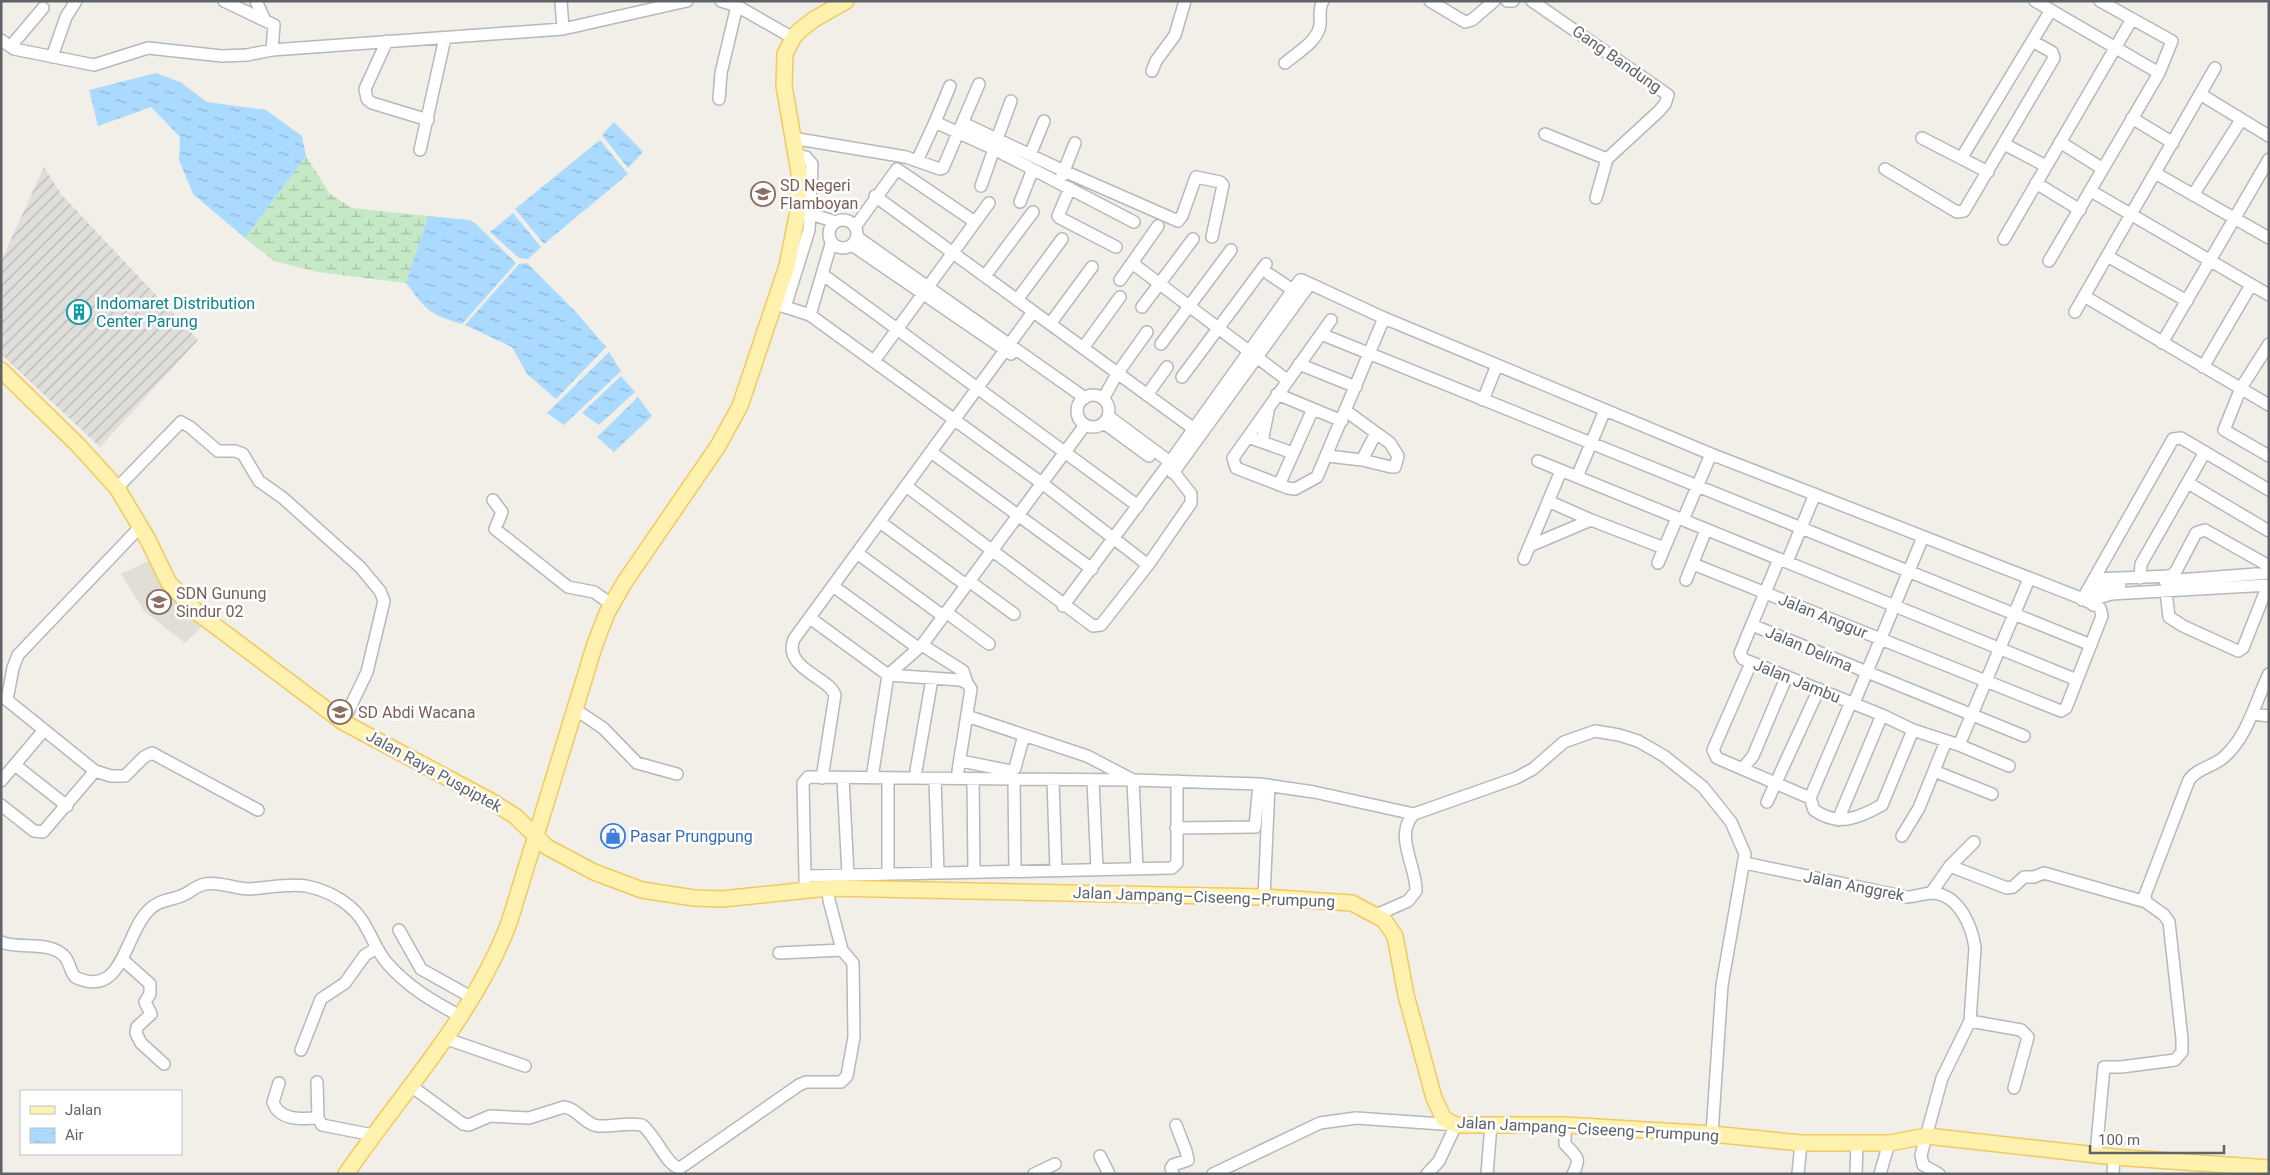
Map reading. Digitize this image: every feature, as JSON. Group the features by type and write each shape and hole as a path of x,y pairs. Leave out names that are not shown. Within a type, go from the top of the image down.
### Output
{"main road":[{"path":"346,1174 460,1016 503,939 576,710 595,644 611,604 734,421 780,305 787,266 802,230 804,212 783,76 785,54 792,38 813,20 846,1"},
{"name":"Jalan Raya Puspiptek","path":"1,370 78,445 116,488 140,527 169,583 198,612 343,722 491,801 515,816 535,836"},
{"name":"Jalan Jampang–Ciseeng–Prumpung","path":"535,836 546,847 594,872 650,891 694,898 722,899 805,883 828,888 1264,897 1336,900 1352,903 1384,920 1395,936 1406,995 1434,1098 1444,1119 1456,1125 1565,1125 1712,1134 1801,1143 1889,1143 1927,1136 2243,1170 2269,1168"}],"street":[{"path":"52,57 66,17 76,1"},
{"path":"224,1 264,18 274,25 272,50"},
{"path":"256,1 264,18"},
{"path":"561,1 563,29"},
{"path":"43,8 6,43 52,57 94,66 148,48 222,56 247,55 272,50 563,29 654,5 687,1"},
{"path":"721,1 737,6 792,38"},
{"path":"1152,71 1156,61 1175,35 1185,1"},
{"path":"1285,63 1316,36 1320,25 1320,6 1323,1"},
{"path":"1430,1 1465,22 1472,20 1494,1"},
{"path":"1507,1 1513,1"},
{"name":"Gang Bandung","path":"1532,1 1668,94 1665,104 1659,111 1607,159"},
{"path":"2035,1 2159,73"},
{"path":"2049,260 2159,73 2172,41 2100,1"},
{"path":"719,99 722,74 737,6"},
{"path":"1962,158 2051,10"},
{"path":"2004,240 2132,19"},
{"path":"420,150 445,38"},
{"path":"387,41 365,89 367,99 372,103 428,120"},
{"path":"1885,169 1960,213 1967,208 2054,58 2052,52 2032,41"},
{"path":"2075,312 2216,68"},
{"path":"792,138 906,156 940,169 943,168 979,84"},
{"path":"917,160 950,86"},
{"path":"2200,94 2269,136"},
{"path":"980,186 1011,101"},
{"path":"2132,118 2172,143"},
{"path":"2193,195 2241,120"},
{"path":"1030,155 1044,121"},
{"path":"935,122 961,128 996,144 1030,155 1178,221 1182,216 1196,177 1220,182 1223,185 1212,237"},
{"path":"1545,134 1607,159 1596,198"},
{"path":"1922,138 1988,172"},
{"path":"2060,142 2103,169"},
{"path":"1059,182 1075,143"},
{"path":"996,144 1033,169 1134,222"},
{"path":"2004,144 2046,166"},
{"path":"2162,343 2269,159"},
{"path":"802,230 830,240 841,249 855,237 876,196 898,168 976,222"},
{"path":"1020,202 1033,169"},
{"path":"2155,173 2269,238"},
{"path":"2258,178 2269,184"},
{"path":"2036,183 2080,210"},
{"path":"1070,188 1058,216 1116,247"},
{"path":"2091,191 2269,295"},
{"path":"876,196 1194,429"},
{"path":"874,361 989,203"},
{"path":"804,212 836,222 847,220 855,237 1082,400 1098,396 1103,399 1107,404 1106,420 1098,426 1085,425"},
{"path":"985,276 1033,212"},
{"path":"810,315 830,240 830,228 836,222"},
{"path":"1120,280 1158,226"},
{"path":"1017,300 1062,239"},
{"path":"1142,307 1193,239"},
{"path":"1161,344 1231,250"},
{"path":"2107,256 2187,302"},
{"path":"1132,263 1287,380"},
{"path":"1050,324 1092,267"},
{"path":"1182,378 1218,328 1267,269 1293,290"},
{"path":"822,274 1138,506"},
{"path":"1063,606 1138,506 1172,469 1253,354 1300,280 1384,318 1711,454 2088,602 2100,608 2102,616 2077,680 1538,461"},
{"path":"1172,469 1194,429 1310,284"},
{"path":"2203,367 2251,285"},
{"path":"2084,296 2269,405"},
{"path":"1083,348 1120,297"},
{"path":"780,305 810,315 1041,483 1148,565"},
{"path":"822,778 835,695 831,687 803,668 793,648 794,639 1034,312"},
{"path":"1331,320 1233,458 1234,465 1279,485 1295,489 1318,477 1384,318"},
{"path":"1103,399 1117,374 1147,332"},
{"path":"1321,334 2091,646"},
{"path":"2267,350 2241,388 2224,430 2269,456"},
{"path":"1299,364 1356,387"},
{"path":"1484,400 1497,365"},
{"path":"1147,395 1167,367"},
{"path":"1277,394 1313,409 1344,416 1376,433 1390,443 1398,456 1398,464 1396,467 1391,468 1362,460 1328,456"},
{"path":"1082,400 1078,415 1085,425"},
{"path":"1262,442 1269,406"},
{"path":"1279,485 1313,409"},
{"path":"1577,477 1605,410"},
{"path":"906,486 992,549 1063,606 1092,626 1102,625 1148,565 1190,503 1191,494 1172,469 1106,420"},
{"path":"116,488 181,422 190,427 218,451 235,450 243,454 259,481 283,498 360,566 380,591 384,601 367,672 343,722"},
{"path":"872,778 888,675 920,647 1085,425"},
{"path":"1362,460 1376,433"},
{"path":"1248,437 1293,454"},
{"path":"2088,602 2094,579 2173,439 2181,438 2269,490"},
{"path":"931,452 1092,569"},
{"path":"2140,578 2141,564 2206,452"},
{"path":"1658,563 1711,454"},
{"path":"1524,559 1532,544 1561,470"},
{"path":"2188,483 2269,531"},
{"path":"1810,798 1717,758 1713,750 1746,660 1752,625 1765,593 1801,528 1814,494"},
{"path":"492,500 502,512 495,529 568,587 594,592 611,604"},
{"path":"1548,500 1591,520 1664,548"},
{"path":"1532,544 1591,520"},
{"path":"880,522 1014,614"},
{"path":"140,527 18,655 7,700 95,771 111,776 125,776 144,756 152,753 258,810"},
{"path":"1686,580 1706,530"},
{"path":"2094,579 2140,578 2168,583 2269,585 2243,648 2238,651 2169,618 2168,583 2196,533 2201,530 2205,530 2269,566"},
{"path":"1913,730 1882,805 1863,816 1838,820 1814,810 1810,798 1882,640 1923,537"},
{"path":"857,553 989,644"},
{"name":"Jalan Anggur","path":"1693,564 2061,711 2066,708 2077,680"},
{"path":"2088,602 2112,594 2168,583 2269,573"},
{"path":"1959,745 2029,580"},
{"path":"833,586 920,647 959,668 965,674 971,689 960,766 1010,772 1015,768 1024,735"},
{"path":"810,618 888,675 960,680 967,683"},
{"name":"Jalan Delima","path":"1752,625 2024,736"},
{"name":"Jalan Jambu","path":"1746,660 1786,678 1882,715 1913,730 1959,745 2009,766"},
{"path":"2146,902 2145,894 2189,780 2193,774 2226,756 2241,736 2253,714 2269,674"},
{"path":"1743,768 1753,756 1786,678"},
{"path":"916,771 932,679"},
{"path":"1767,802 1778,783 1819,690"},
{"path":"576,710 587,715 603,728 637,763 677,774"},
{"path":"2253,714 2269,716"},
{"path":"1838,820 1882,715"},
{"path":"967,716 1087,756 1133,780"},
{"path":"1,781 44,730"},
{"path":"1376,915 1415,895 1415,873 1407,852 1406,840 1408,821 1414,814 1516,778 1532,769 1564,742 1586,733 1595,731 1618,734 1638,741 1664,756 1703,786 1731,822 1743,846 1745,863 1722,985 1712,1134"},
{"path":"1902,836 1915,816 1946,741"},
{"path":"15,765 66,806"},
{"path":"1,806 39,833 47,830 95,771"},
{"path":"1934,771 1992,794"},
{"path":"1177,782 1177,863 1175,866 848,875 805,883 802,783 808,778 1133,780 1264,785 1314,792 1414,814"},
{"path":"843,778 848,875"},
{"path":"888,778 888,874"},
{"path":"935,779 938,873"},
{"path":"973,779 974,872"},
{"path":"1014,779 1015,871"},
{"path":"1053,780 1056,870"},
{"path":"1093,780 1097,869"},
{"path":"1133,780 1137,868"},
{"path":"1176,828 1255,827 1264,785"},
{"path":"1264,785 1264,897"},
{"path":"1939,1174 1927,1168 1921,1160 1942,1078 1970,1021 1975,948 1974,937 1955,903 1948,897 1931,893 1950,866 1974,842"},
{"name":"Jalan Anggrek","path":"1745,863 1906,897 1931,893"},
{"path":"1950,866 2007,888 2013,887 2024,877 2034,878 2044,873 2146,902 2164,915 2169,922 2183,1048 2175,1060 2121,1067 2104,1067 2096,1154"},
{"path":"1,942 19,947 48,948 60,953 67,962 71,972 83,981 94,982 110,977 122,959 131,936 147,911 165,899 180,897 199,886 210,883 247,889 296,885 317,890 351,906 365,925 386,962 425,998 460,1016"},
{"path":"411,1086 463,1124 469,1125 490,1116 529,1118 568,1107 590,1123 598,1126 642,1125 650,1132 672,1164 680,1168 799,1085 806,1082 841,1082 845,1080 854,1037 853,963 842,950 828,888"},
{"path":"399,930 421,969 471,998"},
{"path":"301,1050 321,999 345,983 365,955 377,948"},
{"path":"779,953 842,950"},
{"path":"122,959 150,984 150,994 145,1002 151,1014 138,1027 136,1033 141,1043 164,1064"},
{"path":"1970,1021 2021,1030 2028,1037 2014,1088"},
{"path":"444,1038 525,1066"},
{"path":"317,1082 318,1118 322,1125 373,1135"},
{"path":"279,1083 273,1102 278,1110 297,1120 318,1118"},
{"path":"1213,1174 1320,1123 1356,1118 1456,1125 1439,1161 1427,1174"},
{"path":"1174,1174 1171,1168 1173,1165 1188,1160 1176,1125"},
{"path":"1487,1174 1491,1125"},
{"path":"1565,1125 1565,1144 1574,1153 1578,1161 1573,1174"},
{"path":"1856,1174 1857,1142"},
{"path":"1798,1174 1801,1143"},
{"path":"1880,1174 1889,1143"},
{"path":"1100,1156 1109,1174"},
{"path":"2113,1174 2114,1157"},
{"path":"1034,1174 1055,1164"}],"shaded area":[{"path":"44,167 61,194 198,340 100,447 1,354 1,261"},
{"name":"SDN Gunung Sindur 02","path":"150,560 168,594 205,623 185,643 144,611 121,574"}],"green space":[{"path":"306,156 330,194 352,208 428,216 406,283 318,272 274,261 245,238"}],"water":[{"path":"156,73 180,82 207,102 266,110 302,136 306,156 245,238 193,194 179,160 180,137 151,107 98,126 89,90"},
{"path":"614,122 643,152 628,168 602,135"},
{"path":"600,140 628,174 544,244 515,209"},
{"path":"513,213 541,247 528,259 519,258 490,232"},
{"path":"428,216 470,220 516,263 462,324 429,310 406,283"},
{"path":"527,263 575,311 606,347 556,399 527,374 512,347 465,325 519,264"},
{"path":"609,352 621,371 564,425 547,413"},
{"path":"621,376 635,392 599,425 582,413"},
{"path":"638,397 652,416 614,452 597,437"}],"place":[{"name":"SD Negeri Flamboyan","path":"763,194"},
{"name":"Indomaret Distribution Center Parung","path":"79,312"},
{"name":"SDN Gunung Sindur 02","path":"159,602"},
{"name":"SD Abdi Wacana","path":"340,712"},
{"name":"Pasar Prungpung","path":"613,836"}]}
